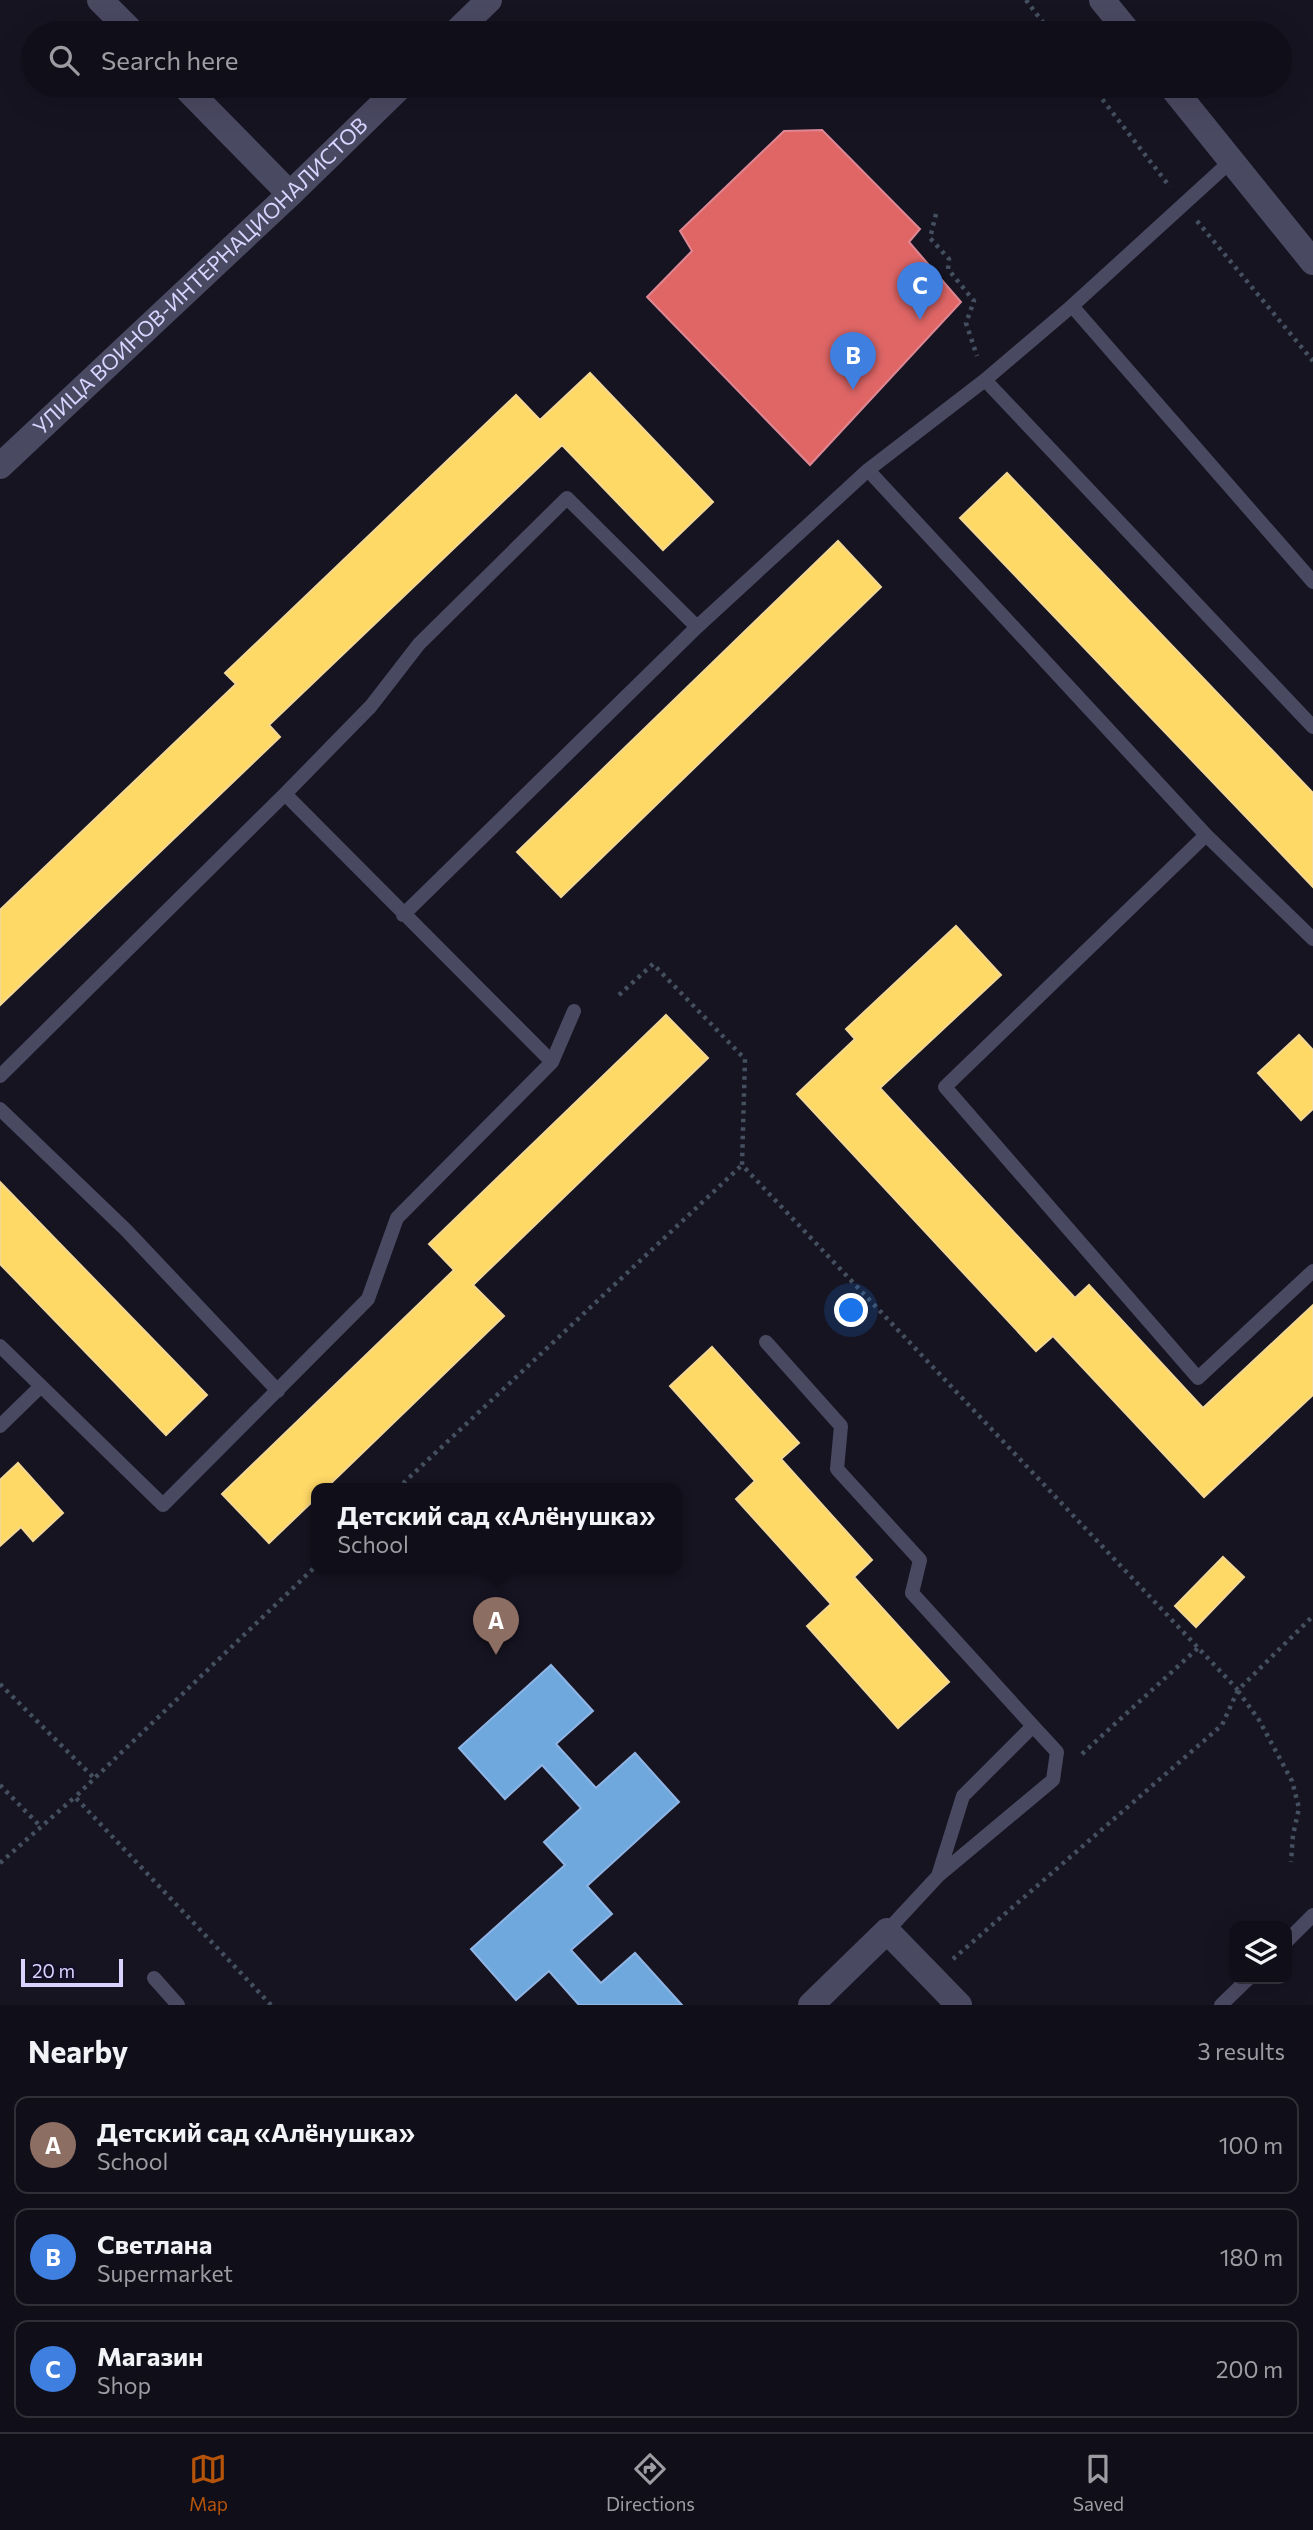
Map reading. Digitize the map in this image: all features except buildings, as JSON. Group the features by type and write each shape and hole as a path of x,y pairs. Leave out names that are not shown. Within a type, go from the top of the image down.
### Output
{"street":[{"path":"100,0 121,21"},
{"path":"467,21 489,0"},
{"path":"1102,0 1119,21"},
{"path":"196,98 290,194"},
{"name":"УЛИЦА ВОИНОВ-ИНТЕРНАЦИОНАЛИСТОВ","path":"0,466 389,98"},
{"path":"1180,98 1313,261"},
{"path":"811,2005 887,1931 959,2005"}],"lane":[{"path":"403,915 697,628 867,470 985,380 1072,306 1231,162"},
{"path":"1072,306 1313,582"},
{"path":"985,380 1313,727"},
{"path":"867,470 1206,835 1313,939"},
{"path":"0,1076 285,794 371,706 419,645 567,498 697,628"},
{"path":"285,794 552,1062"},
{"path":"1206,835 944,1087 1198,1378 1313,1271"},
{"path":"0,1346 163,1505 368,1299 397,1218 552,1062 574,1011"},
{"path":"0,1109 126,1230 278,1391"},
{"path":"766,1342 841,1426 837,1469 920,1560 912,1593 1057,1752 1053,1780 938,1876 887,1931"},
{"path":"0,1426 40,1387"},
{"path":"938,1876 963,1796 1033,1726"},
{"path":"1292,1936 1313,1915"},
{"path":"155,1978 178,2005"},
{"path":"1221,2005 1243,1984"}],"path":[{"path":"1026,0 1042,21"},
{"path":"1101,98 1184,205 1313,360"},
{"path":"936,214 930,238 949,259 948,269 974,301 966,323 985,380"},
{"path":"619,995 653,964 745,1059 742,1165 1238,1690 1259,1720 1292,1781 1299,1808 1291,1862"},
{"path":"403,1483 742,1165"},
{"path":"0,1863 75,1797 311,1571"},
{"path":"932,1977 1222,1725 1238,1690 1313,1616"},
{"path":"1053,1780 1198,1648"},
{"path":"0,1684 94,1779"},
{"path":"0,1785 41,1827"},
{"path":"75,1797 271,2005"}],"place":[{"name":"Магазин","path":"920,320"},
{"name":"Светлана","path":"853,390"},
{"name":"Детский сад «Алёнушка»","path":"496,1655"}]}
